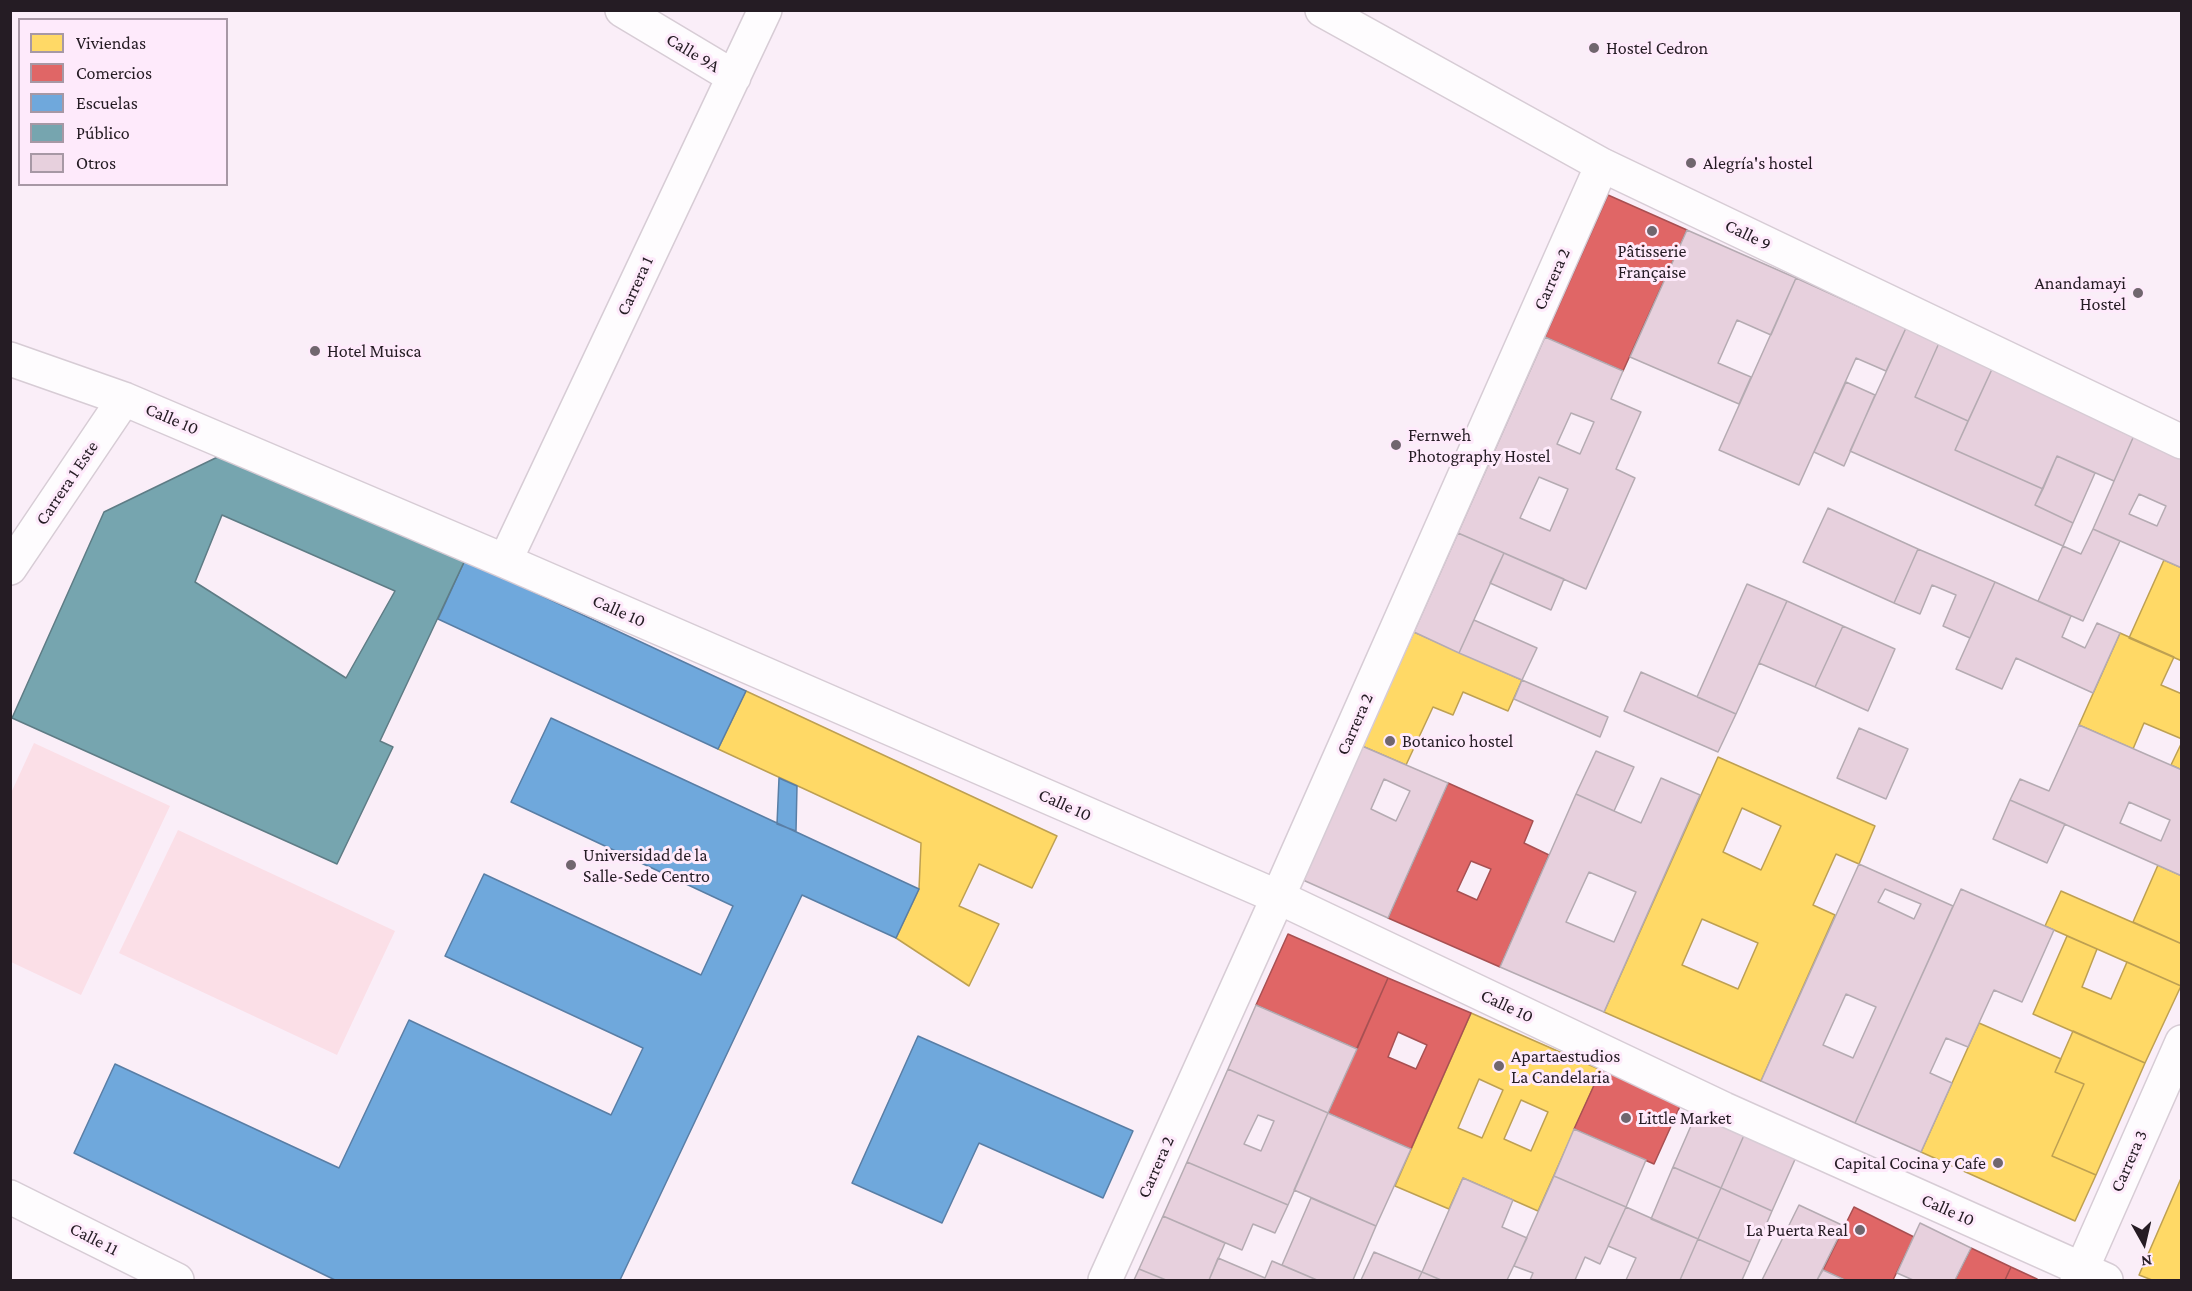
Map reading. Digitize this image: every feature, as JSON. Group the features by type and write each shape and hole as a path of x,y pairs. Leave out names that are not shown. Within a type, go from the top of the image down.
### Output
{"street":[{"name":"Calle 9A","path":"622,10 734,77"},
{"name":"Carrera 1","path":"505,561 765,10"},
{"name":"Calle 9","path":"1322,10 1602,165 2181,442"},
{"name":"Carrera 2","path":"1105,1281 1278,897 1602,165"},
{"name":"Calle 10","path":"10,360 124,399 505,561 1278,897 1724,1109 2088,1277"},
{"name":"Carrera 1 Este","path":"10,568 124,399"},
{"name":"Carrera 3","path":"2088,1277 2181,1042"},
{"name":"Calle 11","path":"10,1197 177,1281"}],"shaded area":[{"path":"34,743 170,806 81,995 11,962 11,793"},
{"path":"178,830 395,931 337,1055 119,953"}],"building: Viviendas":[{"path":"2164,560 2182,568 2182,661 2129,638"},
{"path":"1414,632 1522,680 1508,711 1463,692 1453,715 1433,707 1406,765 1362,746"},
{"path":"2120,633 2174,657 2161,685 2182,694 2182,739 2144,723 2133,749 2079,725"},
{"path":"746,691 1057,836 1032,888 979,864 959,906 999,924 969,986 896,938 919,889 921,843 718,749"},
{"path":"2182,742 2182,770 2171,765"},
{"path":"1718,757 1875,826 1859,864 1836,854 1813,905 1835,915 1761,1081 1604,1012","holes":["1742,808 1781,826 1761,870 1723,852","1702,919 1758,943 1738,989 1682,965"]},
{"path":"2158,865 2182,876 2182,944 2133,922"},
{"path":"2061,891 2182,944 2181,986 2045,926"},
{"path":"2067,936 2097,949 2082,987 2111,999 2127,962 2181,986 2145,1063 2033,1014"},
{"path":"1471,1013 1601,1070 1538,1211 1463,1178 1449,1209 1395,1186","holes":["1479,1079 1503,1090 1482,1138 1458,1128","1521,1100 1548,1112 1531,1151 1504,1139"]},
{"path":"1979,1023 2061,1059 2055,1072 2084,1084 2052,1156 2096,1175 2075,1221 1921,1152"},
{"path":"2073,1031 2145,1063 2096,1175 2052,1156 2084,1084 2055,1072"},
{"path":"2182,1176 2182,1280 2152,1280 2139,1275"}],"building: Comercios":[{"path":"1608,195 1687,230 1623,371 1545,337"},
{"path":"1448,783 1533,821 1524,843 1549,855 1500,967 1388,918","holes":["1471,861 1491,869 1477,900 1457,891"]},
{"path":"1288,934 1388,978 1357,1049 1256,1005"},
{"path":"1388,978 1471,1013 1411,1149 1328,1113","holes":["1398,1032 1427,1045 1416,1069 1388,1057"]},
{"path":"1601,1070 1681,1104 1654,1164 1574,1129"},
{"path":"1854,1207 1914,1237 1893,1280 1845,1280 1823,1270"},
{"path":"1971,1248 2011,1267 2005,1280 1955,1280"},
{"path":"2011,1267 2037,1279 2038,1280 2005,1280"}],"building: Escuelas":[{"path":"465,560 746,691 718,749 438,619"},
{"path":"551,718 919,889 896,938 802,895 620,1280 335,1280 74,1153 115,1064 339,1168 409,1020 611,1115 643,1048 445,956 484,874 701,975 733,906 511,802"},
{"path":"779,778 797,786 796,831 777,824"},
{"path":"918,1036 1133,1131 1103,1198 979,1143 942,1223 852,1183"}],"building: Público":[{"path":"230,451 465,560 380,741 393,747 337,864 12,718 104,512","holes":["222,515 395,591 346,678 195,582"]}],"building: Otros":[{"path":"1687,230 1796,278 1771,335 1737,320 1718,363 1751,377 1739,404 1630,357"},
{"path":"1796,278 1906,328 1886,371 1856,358 1799,485 1719,450"},
{"path":"1906,328 1939,343 1915,397 1968,421 1955,450 2043,489 2035,505 2073,523 2063,546 1850,451"},
{"path":"1545,337 1623,371 1611,399 1641,412 1616,469 1635,478 1586,589 1458,533","holes":["1571,413 1594,422 1580,454 1557,444","1539,477 1568,489 1550,531 1520,518"]},
{"path":"1939,343 1993,367 1968,421 1915,397"},
{"path":"1993,367 2136,431 2114,481 2057,456 2043,489 1955,450"},
{"path":"1846,382 1875,395 1844,466 1814,452"},
{"path":"2136,431 2182,451 2182,568 2093,529","holes":["2139,494 2166,506 2157,526 2129,514"]},
{"path":"2057,456 2095,473 2073,523 2035,505"},
{"path":"1828,508 1918,549 1894,603 1803,562"},
{"path":"2093,529 2120,541 2083,621 2038,601 2063,546 2081,554"},
{"path":"1458,533 1504,553 1459,653 1414,632"},
{"path":"1918,549 1995,582 1970,638 1943,626 1956,595 1932,585 1920,614 1894,603"},
{"path":"1504,553 1564,579 1551,610 1490,583"},
{"path":"1995,582 2071,616 2062,637 2085,648 2097,623 2120,633 2093,693 2016,658 2002,689 1956,669"},
{"path":"1747,584 1787,601 1736,714 1697,697"},
{"path":"1787,601 1843,626 1815,687 1759,663"},
{"path":"1474,620 1537,648 1522,680 1459,653"},
{"path":"1843,626 1895,649 1868,711 1815,687"},
{"path":"1641,672 1736,714 1718,752 1624,711"},
{"path":"1522,680 1608,717 1600,737 1514,699"},
{"path":"2079,725 2182,770 2182,876 2010,800 2020,779 2049,791","holes":["2129,802 2170,820 2161,841 2120,823"]},
{"path":"1859,728 1908,749 1886,799 1837,778"},
{"path":"1362,746 1448,783 1388,918 1303,880","holes":["1384,779 1410,791 1396,821 1371,809"]},
{"path":"1596,751 1634,767 1614,811 1576,794"},
{"path":"1661,778 1700,795 1604,1012 1500,967 1576,794 1641,823","holes":["1589,872 1636,892 1614,942 1566,922"]},
{"path":"2010,800 2065,824 2047,863 1993,839"},
{"path":"1859,864 1953,906 1855,1123 1761,1081","holes":["1885,889 1921,904 1914,919 1878,902","1846,994 1876,1007 1853,1058 1823,1045"]},
{"path":"1961,889 2054,930 2022,1002 1994,990 1968,1047 1946,1038 1930,1073 1952,1083 1921,1152 1855,1123"},
{"path":"1256,1005 1357,1049 1328,1113 1228,1069"},
{"path":"1228,1069 1328,1113 1288,1205 1187,1162","holes":["1258,1115 1274,1121 1261,1151 1244,1144"]},
{"path":"1697,1112 1745,1133 1721,1188 1673,1167"},
{"path":"1328,1113 1411,1149 1376,1226 1294,1190"},
{"path":"1574,1129 1646,1160 1626,1207 1554,1176"},
{"path":"1745,1133 1797,1155 1772,1211 1721,1188"},
{"path":"1187,1162 1288,1205 1275,1233 1253,1224 1242,1250 1163,1216"},
{"path":"1673,1167 1721,1188 1698,1239 1651,1219"},
{"path":"1554,1176 1626,1207 1600,1264 1585,1257 1575,1280 1530,1280 1533,1273 1514,1266"},
{"path":"1463,1178 1513,1200 1502,1227 1527,1238 1507,1280 1441,1280 1422,1272"},
{"path":"1721,1188 1772,1211 1750,1262 1698,1239"},
{"path":"1311,1198 1376,1226 1353,1280 1317,1280 1282,1265"},
{"path":"1799,1205 1844,1226 1817,1280 1762,1280"},
{"path":"1626,1207 1698,1239 1680,1280 1626,1280 1636,1258 1608,1246"},
{"path":"1163,1216 1225,1243 1209,1280 1166,1280 1139,1269"},
{"path":"1920,1223 1971,1248 1955,1280 1913,1280 1897,1273"},
{"path":"1698,1239 1750,1262 1742,1280 1680,1280"},
{"path":"1374,1252 1422,1272 1418,1280 1361,1280"},
{"path":"1218,1258 1265,1278 1272,1261 1317,1280 1209,1280"},
{"path":"1139,1269 1166,1280 1134,1280"},
{"path":"1823,1270 1845,1280 1817,1280"},
{"path":"1422,1272 1441,1280 1418,1280"}],"place":[{"name":"Hostel Cedron","path":"1594,48"},
{"name":"Alegría's hostel","path":"1691,163"},
{"name":"Pâtisserie Française","path":"1652,231"},
{"name":"Anandamayi Hostel","path":"2138,293"},
{"name":"Hotel Muisca","path":"315,351"},
{"name":"Fernweh Photography Hostel","path":"1396,445"},
{"name":"Botanico hostel","path":"1390,741"},
{"name":"Universidad de la Salle-Sede Centro","path":"571,865"},
{"name":"Apartaestudios La Candelaria","path":"1499,1066"},
{"name":"Little Market","path":"1626,1118"},
{"name":"Capital Cocina y Cafe","path":"1998,1163"},
{"name":"La Puerta Real","path":"1860,1230"}]}
